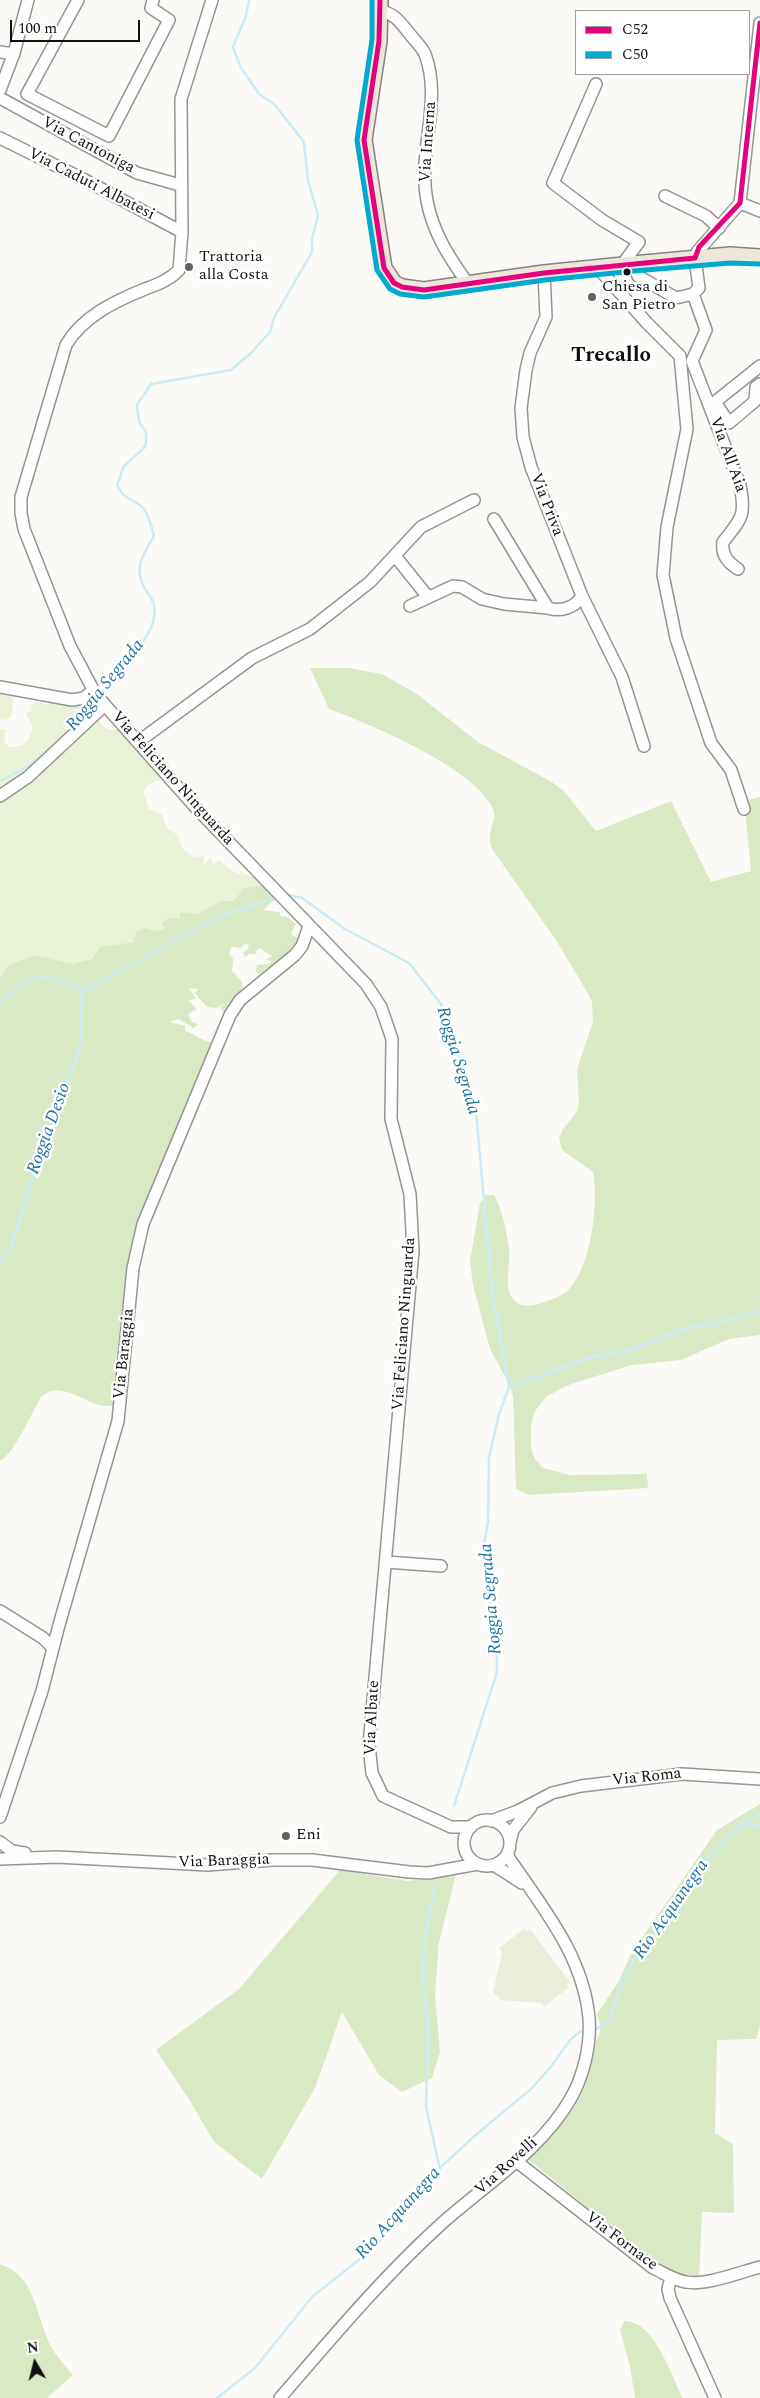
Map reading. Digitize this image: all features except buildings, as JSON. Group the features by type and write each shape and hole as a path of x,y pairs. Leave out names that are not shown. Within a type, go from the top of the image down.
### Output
{"main road":[{"path":"380,5 364,140 384,268 394,283 402,287 424,290 544,273 695,258 730,255 760,257"}],"street":[{"path":"0,90 14,54 28,0"},
{"path":"78,0 27,94 109,136 169,20 151,8 153,0"},
{"name":"Via Feliciano Ninguarda","path":"212,0 181,99 180,185 182,232 179,270 164,282 110,304 72,333 66,345 21,497 20,513 24,529 70,646 100,698 198,810 366,984 381,1007 392,1039 391,1119 410,1194 413,1252 386,1562"},
{"name":"Via Interna","path":"380,5 394,14 424,53 433,83 424,170 426,200 435,230 450,259 469,285"},
{"path":"596,84 553,183 602,220 639,242 627,265 638,276 676,298 693,294 699,288 695,258 699,247 740,203 754,139 760,23"},
{"path":"0,52 14,54"},
{"name":"Via Cantoniga","path":"0,98 137,173 180,185"},
{"name":"Via Caduti Albatesi","path":"0,138 83,179 182,232"},
{"path":"666,196 706,216 718,228"},
{"path":"740,203 760,211"},
{"path":"598,268 647,323 680,356 687,429 667,527 663,575 676,638 711,744 731,770 744,808"},
{"name":"Via Priva","path":"544,273 546,318 530,354 525,377 521,408 524,437 532,467 582,596 622,677 644,746"},
{"name":"Via All'Aia","path":"693,294 706,330 692,361 740,485 744,512 722,546 727,562 738,569"},
{"path":"760,366 715,402 729,423 755,401 756,387 760,384"},
{"path":"138,742 252,658 310,629 370,582 421,528 474,500"},
{"path":"494,519 548,608"},
{"path":"394,556 428,597"},
{"path":"410,606 453,586 462,587 482,599 504,604 561,610 568,608 582,596"},
{"path":"0,687 72,700 100,698"},
{"path":"0,796 28,777 100,698"},
{"name":"Via Baraggia","path":"0,1817 42,1691 118,1421 133,1268 143,1224 230,1015 240,1000 295,956 302,946 309,926"},
{"path":"386,1562 441,1566"},
{"name":"Via Albate","path":"386,1562 370,1745 372,1773 383,1796 451,1827 465,1843"},
{"path":"0,1612 42,1638 53,1648"},
{"name":"Via Roma","path":"491,1821 564,1789 672,1775 698,1774 760,1778"},
{"name":"Via Roma","path":"510,1842 513,1830 538,1801"},
{"path":"447,1869 460,1859 465,1843 471,1827 484,1821 491,1821 504,1828 510,1842 507,1855 494,1865 478,1864 467,1854 465,1843"},
{"name":"Via Albate","path":"451,1827 471,1827"},
{"path":"0,1842 12,1851 54,1857"},
{"name":"Via Rovelli","path":"280,2398 392,2271 440,2225 516,2161 557,2119 571,2098 584,2062 589,2038 586,1998 575,1961 546,1910 507,1855"},
{"name":"Via Baraggia","path":"0,1859 54,1857 208,1865 273,1860 312,1860 428,1873 478,1864"},
{"name":"Via Rovelli","path":"494,1865 528,1887"},
{"name":"Via Fornace","path":"516,2161 653,2268 671,2277 668,2289 670,2298 715,2398"},
{"path":"671,2277 687,2282 700,2282 760,2267"}],"green space":[{"path":"310,668 348,668 382,674 417,694 478,742 563,790 596,831 671,801 711,882 751,871 744,801 760,797 760,1335 729,1339 681,1360 632,1365 571,1384 547,1396 535,1411 531,1425 531,1448 535,1459 543,1468 570,1475 647,1474 648,1488 529,1495 516,1489 513,1396 509,1384 490,1349 473,1285 470,1261 480,1203 486,1195 494,1195 506,1229 509,1256 508,1288 515,1302 521,1305 531,1305 560,1296 575,1282 582,1269 594,1218 595,1185 593,1172 562,1150 559,1138 563,1129 576,1113 579,1103 577,1069 593,1022 592,1001 558,943 492,849 490,837 494,813 482,794 466,778 420,749 329,709"},
{"path":"0,690 11,692 13,697 12,715 8,719 0,720"},
{"path":"35,701 48,705 49,701 86,706 86,709 75,709 73,719 69,717 65,723 65,729 73,728 100,715 99,721 106,728 113,730 120,728 161,774 161,779 149,784 143,791 149,809 163,814 166,826 177,834 183,849 194,857 204,856 203,864 210,858 213,864 219,860 238,875 242,870 244,874 259,879 261,885 244,888 233,901 221,901 197,914 180,912 180,918 162,923 167,929 155,931 133,942 100,947 92,959 72,964 39,956 29,957 8,966 0,978 0,729 6,730 4,741 9,747 26,743 33,727 26,714 32,710 31,705"},
{"path":"261,885 270,889 275,899 263,910 279,912 281,916 287,917 296,924 291,934 299,939 295,950 260,976 256,971 257,965 270,964 271,961 266,959 272,956 259,948 255,954 249,954 245,957 243,952 248,949 249,945 245,944 241,948 232,947 229,953 233,959 232,971 242,982 243,990 234,1000 228,1003 229,1008 225,1013 220,1008 224,1003 217,1008 207,1007 195,993 198,989 189,988 196,999 188,1000 197,1009 188,1014 192,1022 198,1024 194,1028 178,1019 170,1022 185,1026 185,1031 211,1042 216,1062 158,1195 139,1253 123,1401 108,1406 91,1402 65,1391 49,1392 41,1397 17,1442 0,1461 0,978 8,966 29,957 39,956 72,964 92,959 100,947 133,942 136,932 144,928 155,931 166,929 161,923 169,918 180,918 180,912 197,914 221,901 233,901 244,888"},
{"path":"760,1804 760,2026 756,2039 717,2040 715,2133 733,2144 734,2213 702,2212 699,2279 671,2272 658,2265 528,2159 554,2133 581,2096 600,2032 597,2014 619,1981 631,1954 717,1830"},
{"path":"340,1870 408,1881 456,1875 439,1942 435,1995 440,2052 432,2078 402,2092 379,2075 342,2012 315,2088 262,2179 214,2142 190,2101 156,2050 239,1989"},
{"path":"525,1928 527,1931 530,1929 570,1982 567,1984 569,1987 544,2007 541,2003 501,2000 493,1992 502,1952 499,1948"},
{"path":"0,2264 12,2270 29,2289 47,2339 60,2360 73,2375 47,2398 0,2398"},
{"path":"624,2321 635,2323 653,2339 661,2351 683,2398 635,2398 630,2367 620,2330"}],"waterway":[{"name":"Roggia Segrada","path":"102,696 113,676 147,635 152,626 154,616 154,605 141,581 140,574 141,561 154,536 144,509 136,502 127,498 117,485 124,466 144,448 146,443 146,432 139,422 137,405 151,384 231,370 250,354 270,332 274,318 312,252 312,239 318,215 308,180 304,142 274,104 259,94 240,66 233,47 246,16 249,0"},
{"name":"Roggia Segrada","path":"72,729 97,702"},
{"name":"Roggia Segrada","path":"0,781 26,768 51,748"},
{"name":"Roggia Segrada","path":"285,894 302,898 345,929 409,963 441,1004 453,1034 476,1112 492,1290 509,1387 499,1414 489,1458 488,1522 484,1544 497,1640 497,1672 454,1806"},
{"name":"Roggia Segrada","path":"83,991 218,917 278,897"},
{"name":"Roggia Segrada","path":"0,1002 19,986 31,979 54,979 83,991"},
{"name":"Roggia Desio","path":"0,1263 12,1244 38,1160 79,1051 83,991"},
{"name":"Roggia Segrada","path":"509,1387 592,1357 630,1350 684,1329 735,1319 760,1311"},
{"name":"Rio Acquanegra","path":"596,2029 605,2024 611,2016 622,1982 634,1960 702,1869 708,1857 719,1850 725,1840 743,1823 760,1814"},
{"name":"Rio Acquanegra","path":"744,1823 760,1826"},
{"path":"435,1884 425,1938 423,1974 428,2028 426,2107 440,2169"},
{"name":"Rio Acquanegra","path":"217,2398 255,2368 312,2297 365,2255 387,2234 413,2198 444,2164 531,2089 550,2068 570,2040 581,2031"}],"transit line":[{"name":"C50","path":"372,0 372,40 357,140 377,270 390,289 400,294 424,297 545,280 634,271 730,263 760,264"},
{"name":"C52","path":"380,0 379,41 364,140 384,268 394,283 402,287 424,290 544,273 695,258"},
{"name":"C52","path":"695,258 699,247 740,203 760,23"}],"place":[{"name":"Trattoria alla Costa","path":"189,267"},
{"name":"Chiesa di San Pietro","path":"592,297"},
{"name":"Eni","path":"286,1836"}],"district":[{"name":"Trecallo","path":"611,357"}]}
